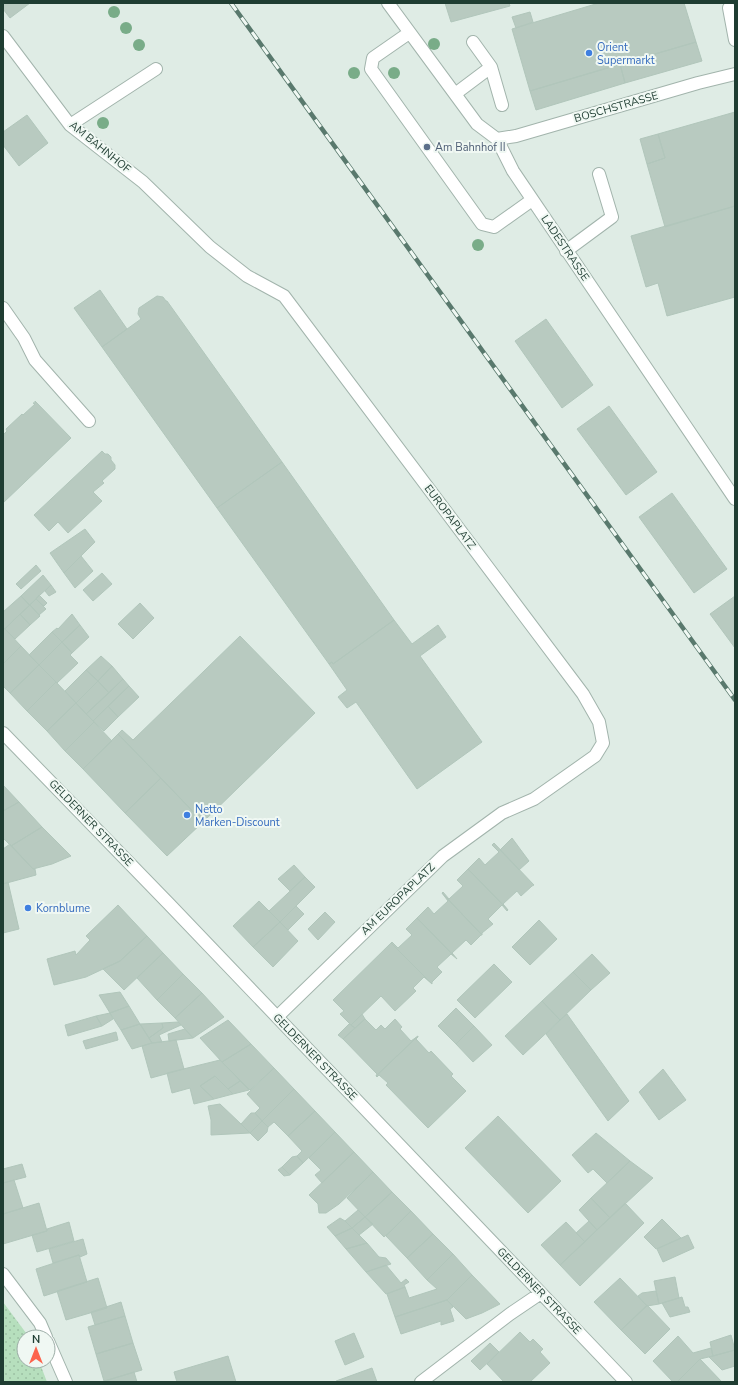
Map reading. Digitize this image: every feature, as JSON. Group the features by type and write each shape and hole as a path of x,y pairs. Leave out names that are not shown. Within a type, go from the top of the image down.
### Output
{"street":[{"name":"LADESTRASSE","path":"388,3 477,124 497,139 513,171 532,200 735,500"},
{"path":"729,8 735,40"},
{"path":"409,33 373,58 371,69 482,224 494,226 532,200"},
{"name":"AM BAHNHOF","path":"3,36 70,125 143,182 210,247"},
{"path":"473,42 491,68 502,105"},
{"path":"455,94 491,68"},
{"path":"70,125 156,69"},
{"name":"BOSCHSTRASSE","path":"497,139 516,136 698,83 735,74"},
{"path":"566,250 612,217 599,174"},
{"name":"EUROPAPLATZ","path":"210,247 247,276 284,296 583,694 599,722 603,742 595,756 534,799"},
{"path":"3,308 24,338 35,360 88,421"},
{"name":"GELDERNER STRASSE","path":"3,733 170,905 626,1382"},
{"name":"AM EUROPAPLATZ","path":"276,1017 443,856 502,813 534,799"},
{"path":"3,1274 40,1323 43,1329"},
{"path":"421,1382 510,1314 542,1293"},
{"path":"56,1359 66,1382"}],"green space":[{"path":"3,1302 23,1329 16,1329 16,1369 42,1369 47,1382 3,1382"}],"building":[{"path":"3,3 30,3 10,18 3,9"},
{"path":"445,3 509,3 510,6 451,22"},
{"name":"Orient Supermarkt","path":"599,3 684,3 696,42 530,91 512,29"},
{"path":"530,12 533,22 516,28 512,17"},
{"path":"696,42 702,61 625,83 620,64"},
{"path":"620,64 625,83 536,110 530,91"},
{"path":"735,112 735,206 665,227 647,164 665,158 658,134"},
{"path":"27,115 48,143 19,166 3,145 3,132"},
{"path":"658,134 665,158 647,164 640,139"},
{"path":"735,206 735,297 667,316 658,283 646,287 631,236"},
{"path":"100,290 127,329 102,347 74,308"},
{"path":"157,296 163,297 167,301 282,462 217,508 102,347 141,319 138,314 139,308"},
{"path":"546,319 593,385 562,408 515,341"},
{"path":"35,401 71,438 3,503 3,435 7,431 6,429 35,404 33,403 35,403"},
{"path":"609,406 657,472 626,495 577,429"},
{"path":"102,451 111,457 111,460 115,465 115,469 102,481 104,483 93,492 102,501 68,533 58,522 49,531 34,515"},
{"path":"282,462 394,620 333,664 332,662 329,664 217,508"},
{"path":"672,493 727,569 694,593 639,517"},
{"path":"85,529 95,542 64,573 50,553"},
{"path":"81,556 93,571 75,588 64,573"},
{"path":"36,565 41,571 21,589 16,584"},
{"path":"102,573 112,584 93,601 83,590"},
{"path":"43,575 51,585 29,605 21,596"},
{"path":"51,585 56,592 49,596 45,591"},
{"path":"39,595 47,603 44,606 36,599"},
{"path":"21,596 30,605 4,629 3,612"},
{"path":"735,596 735,648 710,614"},
{"path":"36,599 46,609 39,615 30,605"},
{"path":"140,603 154,618 133,639 118,624"},
{"path":"30,605 40,616 30,625 20,614"},
{"path":"20,614 30,625 15,639 5,629"},
{"path":"72,614 80,625 62,642 52,632 57,628 58,629"},
{"path":"394,620 412,644 438,625 446,637 420,656 482,742 417,789 356,702 347,708 338,697 347,690 329,664 332,662 333,664"},
{"path":"80,625 89,637 72,653 62,642"},
{"path":"5,629 21,646 3,664 3,630"},
{"path":"52,632 62,642 39,665 29,655"},
{"path":"240,636 315,713 203,822 118,734 122,730 133,740"},
{"path":"62,642 72,653 70,655 78,663 57,683 39,665"},
{"path":"21,646 39,665 10,693 3,686 3,664"},
{"path":"101,656 112,666 98,681 86,670"},
{"path":"39,665 56,682 27,711 10,693"},
{"path":"112,666 123,679 109,693 98,681"},
{"path":"86,670 98,681 76,703 65,691"},
{"path":"123,679 129,686 93,721 86,714"},
{"path":"98,681 109,693 86,714 76,703"},
{"path":"56,682 76,703 47,731 27,711"},
{"path":"129,686 139,697 118,717 108,706"},
{"path":"76,703 94,722 65,751 47,731"},
{"path":"108,706 118,717 104,731 93,721"},
{"path":"94,722 112,741 83,769 65,751"},
{"path":"118,734 161,778 125,813 83,769"},
{"path":"161,778 203,822 167,856 125,813"},
{"path":"3,785 19,802 3,811"},
{"path":"19,802 42,827 11,846 3,838 3,811"},
{"path":"42,827 71,856 52,864 33,869 11,846"},
{"path":"512,838 529,861 519,870 500,850"},
{"path":"494,843 534,885 521,896 517,891 503,904 508,910 468,869 479,858 485,865 499,852 492,845"},
{"path":"10,844 33,869 35,869 36,875 3,884 3,849"},
{"path":"294,865 305,877 290,891 278,879"},
{"path":"468,869 508,910 507,911 502,905 488,919 493,924 482,933 482,935 442,893 443,892 449,899 463,886 457,880"},
{"path":"305,877 315,887 280,922 269,911"},
{"path":"8,882 19,929 3,933 3,884"},
{"path":"442,893 482,935 471,945 466,940 452,953 457,959 417,918 428,907 434,914 448,901"},
{"path":"259,901 280,922 253,947 233,926"},
{"path":"118,905 147,936 120,961 86,977 54,985 47,959 75,951 76,955 90,940 86,936"},
{"path":"296,906 304,914 288,930 280,922"},
{"path":"325,912 335,922 318,940 308,929"},
{"path":"417,918 457,959 451,954 437,967 442,972 432,982 432,984 391,943 392,942 398,948 412,935 406,929"},
{"path":"539,920 557,939 530,965 512,947"},
{"path":"280,922 298,941 273,967 253,947"},
{"path":"147,936 163,953 124,990 103,969 120,961"},
{"path":"391,943 432,984 424,977 413,988 416,991 395,1011 381,996 351,1025 340,1014 344,1011 333,1000"},
{"path":"163,953 183,974 157,1000 137,978"},
{"path":"592,954 610,973 591,990 573,972"},
{"path":"494,964 512,982 475,1018 457,1000"},
{"path":"573,972 591,990 560,1020 542,1001"},
{"path":"183,974 202,993 175,1018 157,1000"},
{"path":"120,992 129,1006 110,1013 99,995"},
{"path":"202,993 224,1017 193,1038 175,1018"},
{"path":"542,1001 560,1020 523,1055 505,1036"},
{"path":"129,1006 140,1024 121,1030 110,1013"},
{"path":"456,1008 474,1026 456,1044 438,1026"},
{"path":"110,1013 113,1019 102,1026 96,1016"},
{"path":"362,1014 365,1019 355,1028 351,1025"},
{"path":"567,1014 629,1101 608,1121 546,1034"},
{"path":"96,1016 102,1026 68,1036 65,1025"},
{"path":"365,1019 376,1030 381,1025 385,1029 395,1019 402,1027 400,1029 411,1041 418,1036 376,1076 377,1074 343,1039"},
{"path":"228,1020 251,1044 222,1062 200,1038"},
{"path":"178,1022 181,1025 159,1035 162,1042 152,1043 149,1038 163,1028 162,1023"},
{"path":"162,1023 163,1028 149,1038 140,1024"},
{"path":"140,1024 152,1043 132,1049 121,1030"},
{"path":"349,1024 355,1028 343,1039 338,1035"},
{"path":"474,1026 492,1045 473,1062 456,1044"},
{"path":"185,1029 193,1038 169,1041 168,1034"},
{"path":"116,1032 118,1040 86,1049 83,1041"},
{"path":"418,1036 416,1039 429,1053 431,1051 453,1074 451,1076 466,1091 428,1128 386,1085 388,1083 379,1075 377,1077 376,1076"},
{"path":"176,1040 184,1069 151,1078 142,1046 152,1043"},
{"path":"251,1044 274,1068 250,1090 222,1062"},
{"path":"220,1060 240,1081 228,1089 215,1076 200,1086 214,1099 194,1104 190,1088 172,1093 167,1073"},
{"path":"274,1068 294,1089 262,1121 255,1113 260,1108 247,1094"},
{"path":"663,1069 686,1100 659,1120 639,1092"},
{"path":"215,1076 233,1094 214,1099 200,1086"},
{"path":"240,1081 249,1090 233,1094 228,1089"},
{"path":"294,1089 315,1111 288,1136 274,1122 268,1127 262,1121"},
{"path":"220,1104 250,1133 211,1135 211,1120 208,1106"},
{"path":"315,1111 335,1132 303,1163 297,1156 302,1151 288,1136"},
{"path":"251,1113 255,1113 262,1121 250,1133 241,1124"},
{"path":"498,1116 561,1181 528,1213 465,1148"},
{"path":"262,1121 268,1127 267,1132 258,1141 250,1133"},
{"path":"335,1132 354,1152 322,1183 315,1175 321,1170 309,1158"},
{"path":"596,1133 630,1161 607,1183 593,1169 588,1173 572,1155"},
{"path":"354,1152 373,1172 339,1204 326,1213 319,1213 318,1204 309,1195"},
{"path":"297,1156 303,1163 290,1175 282,1167 292,1157"},
{"path":"630,1161 653,1178 610,1218 591,1198"},
{"path":"22,1164 26,1177 3,1183 3,1169"},
{"path":"282,1167 290,1175 284,1176 278,1170"},
{"path":"373,1172 392,1192 365,1217 347,1198"},
{"path":"14,1180 23,1208 3,1214 3,1183"},
{"path":"392,1192 411,1211 384,1237 365,1217"},
{"path":"591,1198 610,1218 597,1230 579,1210"},
{"path":"39,1203 47,1231 3,1244 3,1214"},
{"path":"625,1203 644,1223 580,1286 560,1265"},
{"path":"358,1210 365,1217 352,1228 345,1221"},
{"path":"411,1211 433,1234 407,1258 386,1236"},
{"path":"365,1217 373,1224 359,1235 352,1228"},
{"path":"340,1218 352,1228 335,1236 327,1227"},
{"path":"662,1219 681,1238 656,1249 644,1237"},
{"path":"589,1221 597,1230 585,1242 576,1233"},
{"path":"69,1222 74,1241 37,1252 32,1235"},
{"path":"566,1222 585,1242 560,1265 541,1245"},
{"path":"352,1228 367,1243 346,1249 335,1236"},
{"path":"433,1234 453,1254 427,1280 407,1258"},
{"path":"688,1235 694,1248 663,1262 657,1249"},
{"path":"83,1239 87,1254 53,1263 49,1249"},
{"path":"367,1243 379,1257 386,1258 391,1264 366,1272 346,1249"},
{"path":"453,1254 472,1275 447,1300 395,1317 387,1294 405,1287 409,1298 437,1289 427,1280"},
{"path":"79,1255 87,1282 44,1296 36,1269"},
{"path":"386,1265 401,1283 406,1279 409,1282 404,1285 405,1287 386,1294 366,1272"},
{"path":"472,1275 500,1304 466,1319 447,1300"},
{"path":"675,1277 679,1298 659,1304 654,1281"},
{"path":"98,1278 107,1308 66,1320 57,1291"},
{"path":"620,1278 647,1306 621,1330 594,1302"},
{"path":"656,1291 659,1304 647,1306 638,1296 642,1293"},
{"path":"682,1297 685,1307 688,1307 690,1312 670,1317 662,1303"},
{"path":"447,1300 453,1307 450,1309 454,1321 441,1325 441,1321 401,1334 395,1317"},
{"path":"121,1302 125,1316 95,1325 91,1312"},
{"path":"647,1305 670,1329 645,1354 621,1330"},
{"path":"125,1316 133,1343 96,1354 88,1327"},
{"path":"520,1332 530,1342 533,1339 543,1349 540,1352 550,1363 530,1382 504,1382 487,1364"},
{"path":"354,1333 364,1357 345,1365 335,1341"},
{"path":"731,1335 735,1350 713,1356 710,1342"},
{"path":"678,1336 693,1353 711,1348 713,1356 700,1359 677,1382 673,1382 653,1361"},
{"path":"133,1343 142,1370 104,1381 96,1354"},
{"path":"490,1343 499,1352 480,1370 471,1361"},
{"path":"735,1350 735,1366 722,1370 709,1357"},
{"path":"228,1356 236,1382 177,1382 174,1372"},
{"path":"700,1359 722,1382 677,1382"},
{"path":"372,1368 377,1382 336,1382 336,1381"},
{"path":"134,1372 137,1382 105,1382 105,1381"}],"railway":[{"path":"231,3 735,700"}],"place":[{"name":"Orient Supermarkt","path":"589,53"},
{"name":"Am Bahnhof II","path":"427,147"},
{"name":"Netto Marken-Discount","path":"187,815"},
{"name":"Kornblume","path":"28,908"}]}
